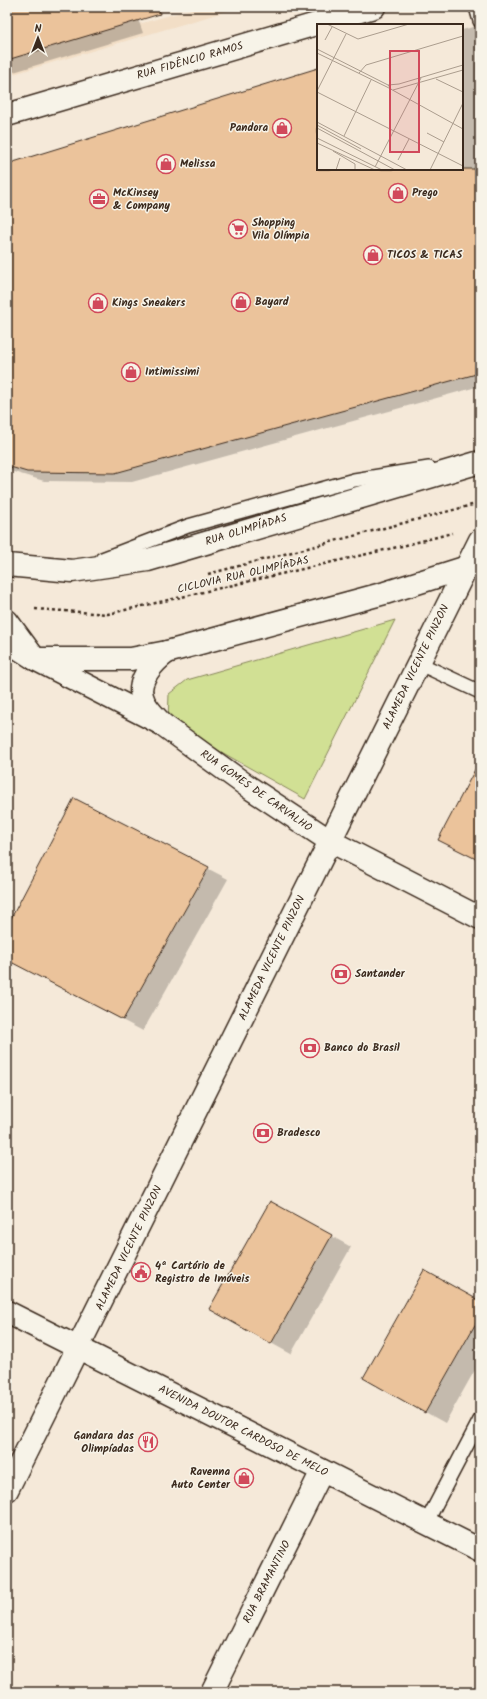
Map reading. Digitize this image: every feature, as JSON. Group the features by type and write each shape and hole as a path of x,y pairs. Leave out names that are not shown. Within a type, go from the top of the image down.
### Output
{"street":[{"name":"RUA FIDÊNCIO RAMOS","path":"7,115 374,7"},
{"name":"RUA OLIMPÍADAS","path":"7,565 72,571 148,560 452,469 480,462"},
{"name":"ALAMEDA VICENTE PINZON","path":"7,1490 79,1348 418,663 473,565 480,540"},
{"path":"35,659 131,659 167,652 385,593 473,565"},
{"name":"RUA GOMES DE CARVALHO","path":"7,620 35,659"},
{"name":"RUA GOMES DE CARVALHO","path":"7,641 35,659 162,724 250,788 330,841 480,918"},
{"path":"162,724 147,707 141,695 143,682 150,668 167,652"},
{"name":"AVENIDA DOUTOR CARDOSO DE MELO","path":"7,1312 480,1550"},
{"name":"RUA BRAMANTINO","path":"212,1692 322,1471"}],"lane":[{"path":"476,7 480,21"},
{"path":"418,663 480,692"},
{"path":"426,1522 480,1420"}],"path":[{"name":"CICLOVIA RUA OLIMPÍADAS","path":"28,608 108,614 406,546 458,531"}],"shaded area":[{"path":"134,7 139,24 199,7 241,7 7,76 7,60"}],"green space":[{"path":"395,620 305,799 168,722 169,694 187,680"}],"building":[{"path":"7,7 159,7 160,14 7,60"},
{"name":"Shopping Vila Olímpia","path":"317,68 317,170 480,169 480,373 115,473 27,472 7,466 7,164"},
{"path":"480,760 480,861 438,840"},
{"path":"74,798 209,867 123,1020 7,960 7,926"},
{"path":"270,1201 332,1235 271,1344 209,1309"},
{"path":"424,1270 480,1301 480,1316 425,1413 363,1378"}],"place":[{"name":"Pandora","path":"282,128"},
{"name":"Melissa","path":"166,164"},
{"name":"Prego","path":"398,193"},
{"name":"McKinsey & Company","path":"99,199"},
{"name":"Shopping Vila Olímpia","path":"238,229"},
{"name":"TICOS & TICAS","path":"373,255"},
{"name":"Bayard","path":"241,302"},
{"name":"Kings Sneakers","path":"98,303"},
{"name":"Intimissimi","path":"131,372"},
{"name":"Santander","path":"341,974"},
{"name":"Banco do Brasil","path":"310,1048"},
{"name":"Bradesco","path":"263,1133"},
{"name":"4ª Cartório de Registro de Imóveis","path":"141,1272"},
{"name":"Gandara das Olimpíadas","path":"148,1442"},
{"name":"Ravenna Auto Center","path":"244,1478"}]}
